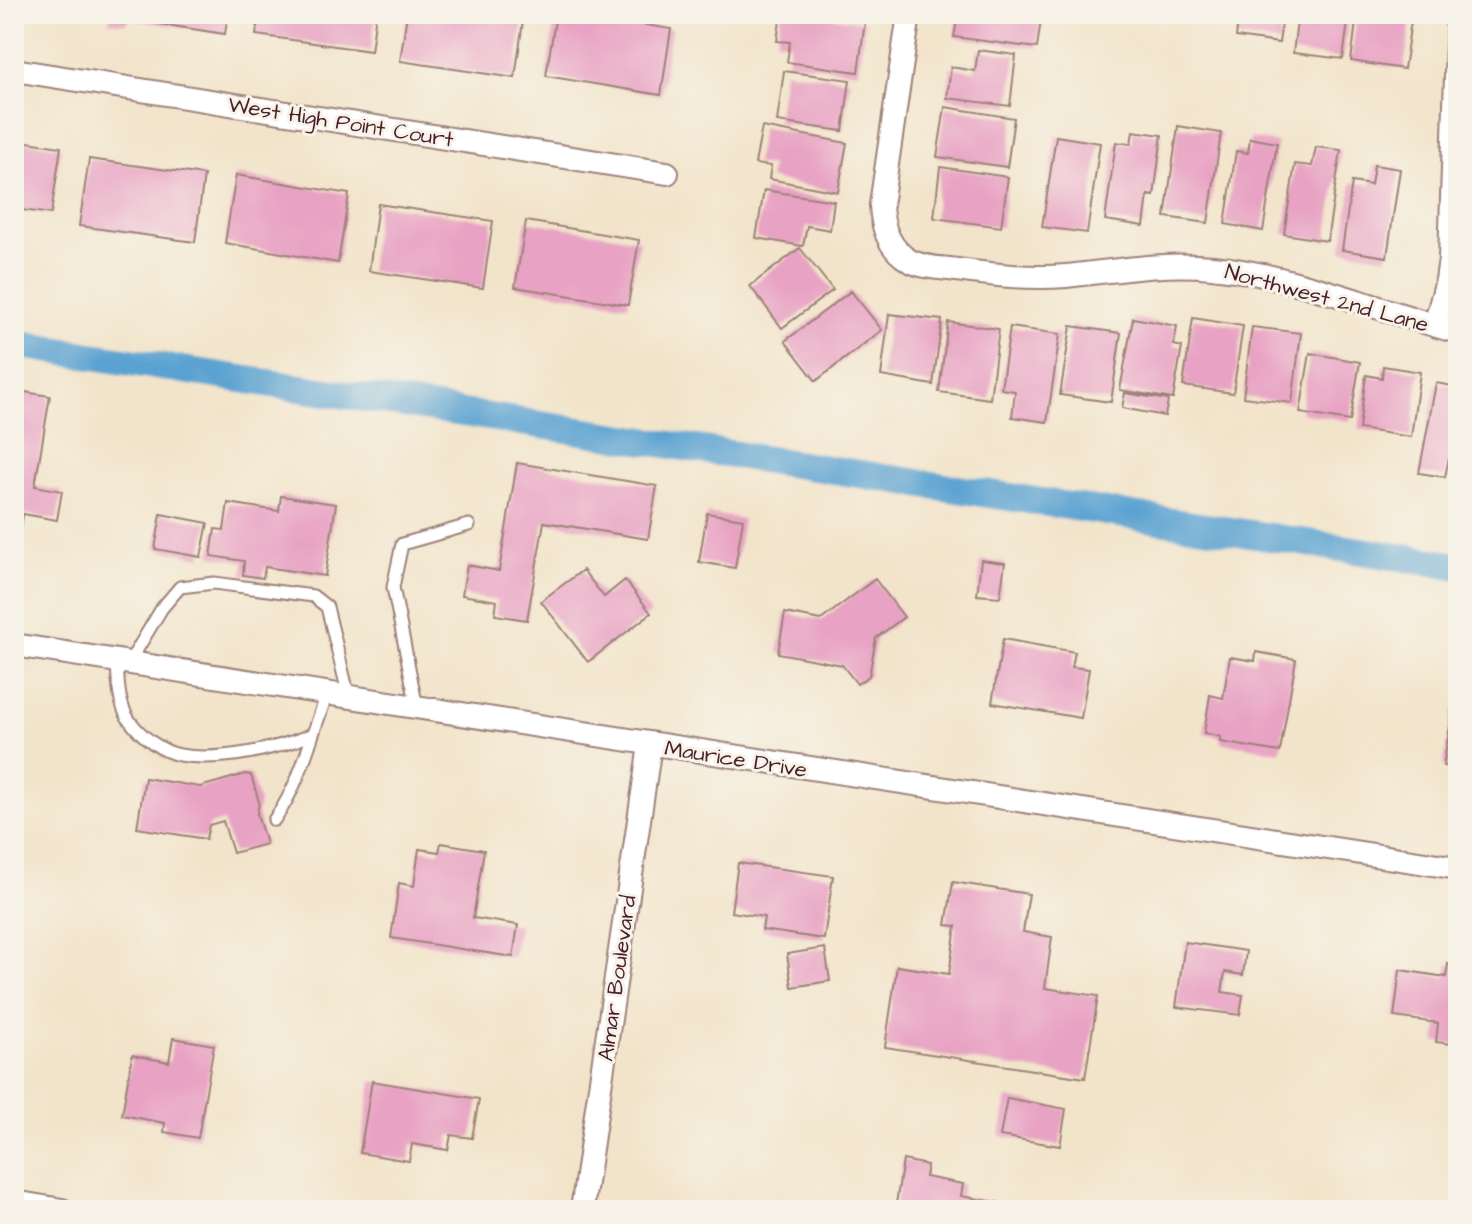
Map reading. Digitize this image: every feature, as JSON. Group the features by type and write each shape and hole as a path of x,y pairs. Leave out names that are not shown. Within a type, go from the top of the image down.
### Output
{"street":[{"name":"Northwest 2nd Lane","path":"909,14 881,205 881,223 888,240 909,260 926,266 1009,277 1064,276 1155,265 1210,266 1282,281 1458,332"},
{"path":"1435,325 1450,259 1458,14"},
{"name":"West High Point Court","path":"14,70 667,173"},
{"name":"Maurice Drive","path":"14,645 1458,868"},
{"name":"Almar Boulevard","path":"582,1210 650,745"},
{"path":"14,1202 62,1210"}],"lane":[{"path":"417,709 393,587 402,544 469,525"},
{"path":"274,820 297,781 313,734 338,696 327,607 313,596 214,583 180,587 123,662 119,691 129,720 151,742 179,755 254,752 313,734"}],"building":[{"path":"110,14 228,14 225,34 127,19 126,24 109,22"},
{"path":"259,14 376,14 371,51 256,35"},
{"path":"407,14 524,14 515,78 400,61"},
{"path":"556,14 578,14 671,29 661,95 546,76"},
{"path":"781,14 809,14 865,22 858,72 787,62 790,42 777,41"},
{"path":"958,14 1030,14 1029,19 1041,20 1037,48 954,37"},
{"path":"1239,14 1283,14 1279,43 1236,37"},
{"path":"1298,14 1349,14 1343,59 1293,53"},
{"path":"1357,14 1412,14 1404,69 1351,61"},
{"path":"978,50 1016,55 1010,106 947,98 951,67 975,71"},
{"path":"784,71 850,80 843,131 777,122"},
{"path":"945,107 1014,118 1007,167 937,157"},
{"path":"1178,126 1221,133 1208,223 1165,217"},
{"path":"762,127 847,143 838,192 769,179 771,166 755,164"},
{"path":"1133,131 1162,135 1154,196 1148,195 1144,226 1105,220 1116,142 1131,144"},
{"path":"1056,136 1100,143 1087,233 1042,227"},
{"path":"1250,138 1277,143 1263,231 1225,224 1236,151 1248,153"},
{"path":"14,140 61,147 51,214 14,209"},
{"path":"1316,147 1341,150 1327,241 1284,234 1295,164 1312,166"},
{"path":"89,159 204,175 195,242 79,226"},
{"path":"1374,165 1400,169 1387,257 1342,250 1352,182 1371,185"},
{"path":"940,167 1008,177 1001,227 934,218"},
{"path":"236,175 349,194 338,263 225,243"},
{"path":"764,190 834,201 830,230 807,226 803,246 756,238"},
{"path":"378,204 493,221 483,288 369,271"},
{"path":"526,221 639,240 628,305 515,287"},
{"path":"800,248 833,290 782,328 750,286"},
{"path":"851,291 882,330 816,381 785,341"},
{"path":"889,314 942,320 933,385 881,376"},
{"path":"1133,318 1177,326 1174,345 1182,347 1173,399 1120,390"},
{"path":"1193,318 1243,326 1233,393 1183,386"},
{"path":"948,322 999,329 990,399 939,392"},
{"path":"1071,326 1121,333 1111,402 1060,395"},
{"path":"1010,327 1060,334 1047,422 1012,417 1015,391 1001,389"},
{"path":"1252,327 1301,333 1292,403 1243,397"},
{"path":"1310,353 1360,362 1350,421 1300,413"},
{"path":"1383,366 1420,372 1411,437 1359,429 1366,375 1382,378"},
{"path":"1436,383 1458,387 1458,459 1449,458 1445,477 1419,473"},
{"path":"18,391 50,396 35,486 62,491 57,520 23,514 21,529 14,528 14,418"},
{"path":"1125,393 1168,400 1165,416 1122,408"},
{"path":"517,463 657,486 648,539 544,522 527,620 495,615 497,601 462,595 467,565 499,571"},
{"path":"281,496 336,504 325,576 265,567 263,578 243,575 244,561 211,556 215,529 224,530 228,503 279,511"},
{"path":"707,513 743,519 735,568 699,562"},
{"path":"161,514 208,523 201,557 155,549"},
{"path":"981,560 1005,563 1000,597 977,595"},
{"path":"583,570 604,597 625,580 651,613 588,662 541,601"},
{"path":"875,579 904,617 876,638 869,676 857,684 842,665 778,653 785,613 821,620"},
{"path":"1003,639 1075,652 1072,667 1089,669 1081,718 992,703"},
{"path":"1256,652 1296,659 1280,752 1220,742 1221,737 1204,733 1210,695 1223,698 1230,657 1255,661"},
{"path":"1453,709 1458,710 1458,768 1443,766"},
{"path":"251,775 259,802 257,814 266,844 233,853 223,821 209,825 206,839 137,828 145,778 200,787"},
{"path":"441,843 484,850 473,918 518,925 513,957 391,938 399,883 414,886 419,849 439,852"},
{"path":"738,863 833,876 824,939 762,930 764,917 731,912"},
{"path":"953,882 1029,894 1023,932 1052,937 1045,988 1098,996 1085,1078 885,1047 897,966 949,974 956,926 946,925"},
{"path":"1185,942 1246,951 1243,975 1225,972 1222,992 1243,995 1240,1015 1176,1007"},
{"path":"825,948 830,981 792,987 787,954"},
{"path":"1448,964 1458,966 1458,1045 1436,1042 1438,1023 1394,1017 1400,970 1446,977"},
{"path":"173,1038 214,1045 198,1138 164,1132 165,1123 122,1115 132,1055 169,1062"},
{"path":"372,1081 479,1099 472,1138 451,1135 448,1150 412,1144 409,1161 360,1153"},
{"path":"1007,1098 1066,1109 1060,1146 1000,1136"},
{"path":"903,1160 927,1165 925,1177 963,1184 961,1196 1012,1205 1011,1210 895,1210"}],"waterway":[{"path":"14,344 1458,566"}]}
